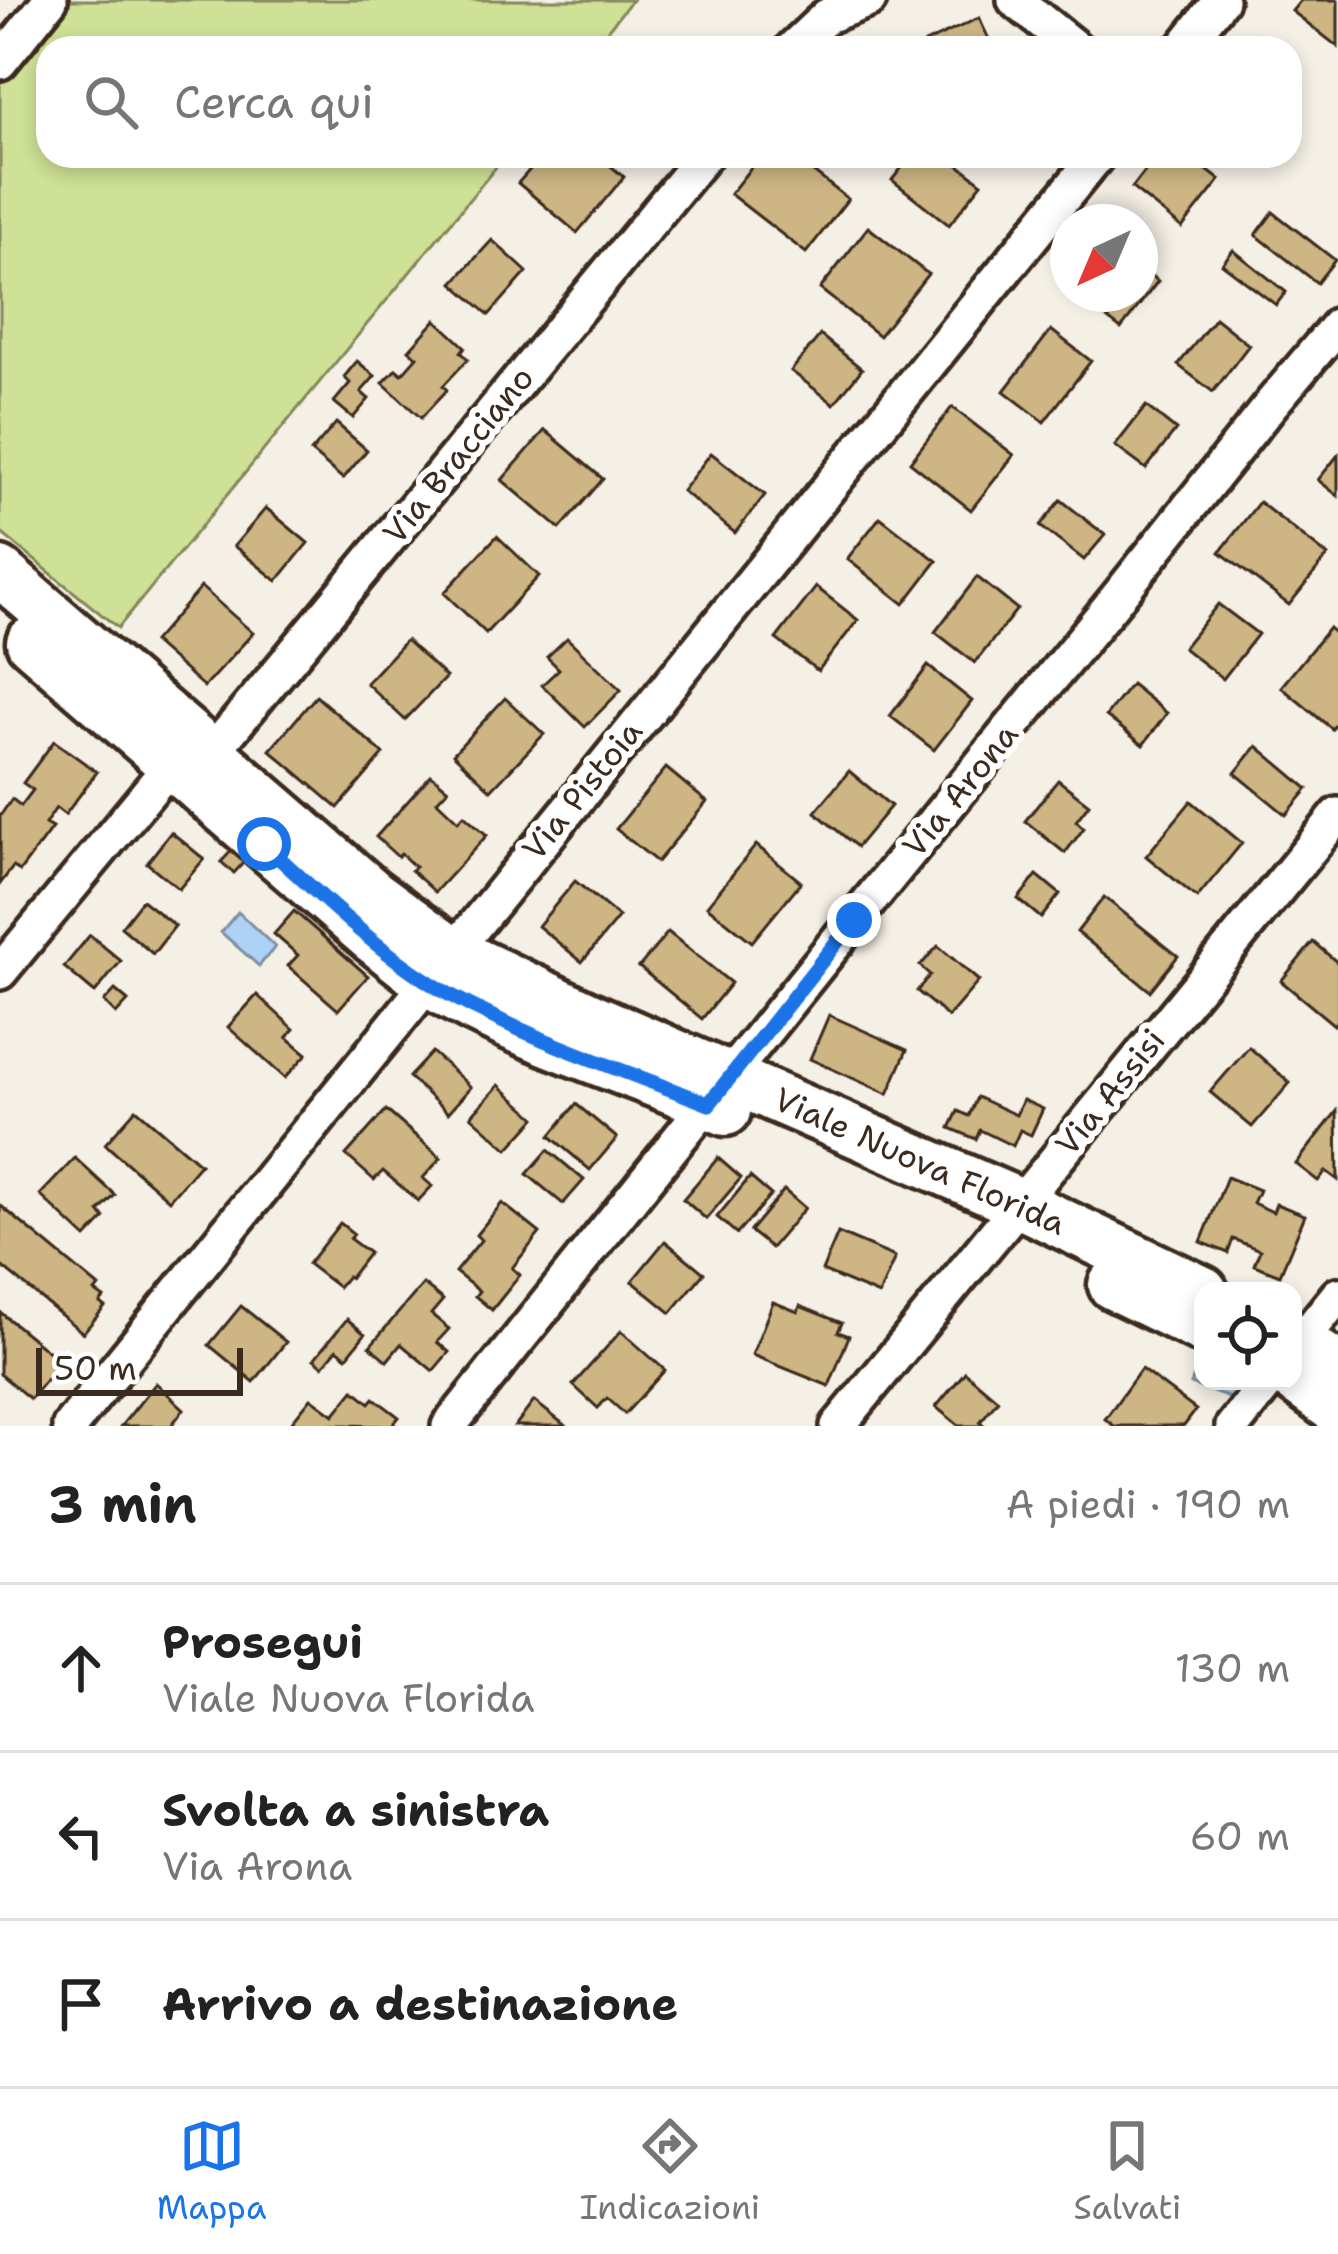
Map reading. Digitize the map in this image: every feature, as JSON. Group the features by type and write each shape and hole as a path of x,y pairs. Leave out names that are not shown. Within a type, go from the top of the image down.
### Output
{"street":[{"path":"0,62 50,0"},
{"path":"805,36 826,16 868,0"},
{"path":"1015,0 1060,36"},
{"path":"1192,36 1221,0"},
{"name":"Via Bracciano","path":"0,972 191,759 694,168"},
{"name":"Via Pistoia","path":"70,1426 1087,168"},
{"name":"Via Arona","path":"449,1426 1338,326"},
{"name":"Viale Nuova Florida","path":"0,572 20,618 191,759 386,905 439,966 536,993 719,1090 1010,1216 1194,1288"},
{"name":"Via Assisi","path":"838,1426 1338,815"},
{"name":"Viale Nuova Florida","path":"1010,1216 1194,1324"},
{"path":"1338,1295 1304,1355 1338,1411"},
{"path":"1233,1426 1262,1390"}],"green space":[{"path":"64,0 632,0 603,36 36,36 36,168 495,168 118,628 0,532 0,80"}],"water":[{"path":"238,912 275,947 259,966 221,932"},
{"path":"1208,1390 1239,1390 1235,1400"}],"building":[{"path":"1301,0 1338,0 1338,47 1292,11"},
{"path":"979,18 987,36 940,36"},
{"path":"531,168 613,168 624,177 577,233 518,183"},
{"path":"751,168 808,168 848,199 806,253 730,194"},
{"path":"902,168 963,168 982,183 949,225 892,180"},
{"path":"1148,168 1204,168 1220,180 1182,228 1158,204 1132,188"},
{"path":"1273,212 1335,260 1317,283 1256,235"},
{"path":"868,227 928,274 879,336 820,289"},
{"path":"492,240 527,272 489,315 453,283"},
{"path":"1233,250 1286,292 1276,305 1222,264"},
{"path":"1099,312 1134,312 1121,329"},
{"path":"1215,318 1249,345 1213,392 1178,365"},
{"path":"436,320 465,347 461,352 468,359 421,418 383,383 396,369 402,374 417,357 409,350"},
{"path":"1051,330 1091,361 1044,422 1004,391"},
{"path":"820,335 862,369 834,404 791,371"},
{"path":"357,361 375,376 361,392 369,399 353,418 334,402 350,383 344,377"},
{"path":"1146,406 1176,430 1146,469 1115,446"},
{"path":"952,407 1014,455 971,510 910,462"},
{"path":"336,423 367,450 343,479 311,452"},
{"path":"545,430 603,479 560,529 502,480"},
{"path":"711,453 765,495 735,533 682,491"},
{"path":"1338,455 1338,496 1318,480"},
{"path":"1061,500 1105,535 1084,560 1040,526"},
{"path":"1259,502 1328,556 1289,605 1220,552"},
{"path":"266,508 308,543 277,581 234,546"},
{"path":"880,517 937,561 904,604 847,559"},
{"path":"497,536 539,576 486,633 444,593"},
{"path":"977,577 1017,609 975,663 935,632"},
{"path":"201,587 253,633 204,687 153,642"},
{"path":"816,587 858,620 818,671 776,639"},
{"path":"1218,604 1258,634 1223,679 1183,648"},
{"path":"1329,628 1338,636 1338,721 1332,729 1281,687"},
{"path":"567,638 621,690 585,727 542,685 559,669 547,657"},
{"path":"406,640 446,677 405,720 366,683"},
{"path":"928,666 972,701 934,750 890,716"},
{"path":"1131,684 1167,713 1143,745 1106,716"},
{"path":"316,696 384,754 338,808 270,750"},
{"path":"505,698 544,734 491,790 453,754"},
{"path":"54,741 97,772 65,815 56,808 45,824 52,828 20,871 13,867 0,884 0,816 12,799 21,806 33,790 23,783"},
{"path":"1257,746 1308,789 1286,815 1235,773"},
{"path":"666,768 707,802 657,862 616,829"},
{"path":"849,771 891,806 857,847 815,812"},
{"path":"431,775 448,789 437,801 458,821 464,815 487,835 435,892 411,870 415,867 376,837"},
{"path":"1058,780 1089,804 1076,821 1084,828 1065,853 1025,821"},
{"path":"1191,801 1242,843 1197,898 1146,856"},
{"path":"171,832 204,859 179,889 147,863"},
{"path":"756,845 801,882 752,942 707,906"},
{"path":"234,848 247,859 234,873 221,862"},
{"path":"1037,875 1060,894 1041,918 1018,899"},
{"path":"575,881 619,917 582,962 538,926"},
{"path":"1104,897 1178,956 1150,991 1077,932"},
{"path":"142,900 175,926 153,954 121,927"},
{"path":"294,911 368,976 338,1010 288,966 298,955 274,934"},
{"path":"668,932 731,983 702,1019 639,967"},
{"path":"90,935 121,961 95,993 64,967"},
{"path":"1313,942 1338,963 1338,1019 1334,1025 1281,981"},
{"path":"938,946 979,981 948,1017 917,991 930,975 920,966"},
{"path":"115,990 128,1001 116,1014 104,1002"},
{"path":"257,995 294,1029 287,1037 307,1054 285,1078 228,1027"},
{"path":"829,1015 907,1050 888,1094 810,1059"},
{"path":"1249,1047 1290,1083 1252,1127 1210,1092"},
{"path":"432,1052 471,1087 448,1113 409,1077"},
{"path":"499,1085 536,1118 508,1149 471,1116"},
{"path":"977,1097 1016,1115 1023,1100 1043,1109 1031,1135 1020,1130 1013,1146 980,1130 976,1139 950,1128 958,1111 969,1116"},
{"path":"576,1104 617,1138 590,1170 550,1136"},
{"path":"136,1109 200,1164 169,1200 105,1144"},
{"path":"386,1110 441,1158 423,1178 432,1186 418,1201 383,1171 374,1180 346,1155"},
{"path":"1337,1111 1338,1180 1326,1171 1318,1181 1296,1164"},
{"path":"548,1150 584,1180 563,1204 527,1174"},
{"path":"75,1158 115,1195 99,1212 105,1218 86,1238 40,1195"},
{"path":"718,1158 741,1178 706,1219 683,1199"},
{"path":"750,1177 771,1195 737,1234 717,1217"},
{"path":"1227,1177 1259,1190 1253,1203 1273,1212 1276,1204 1305,1215 1280,1275 1254,1265 1260,1250 1233,1239 1228,1253 1201,1242"},
{"path":"784,1190 805,1208 771,1248 750,1231"},
{"path":"502,1203 540,1233 512,1268 520,1275 492,1310 475,1296 479,1291 455,1272"},
{"path":"0,1205 99,1287 95,1292 104,1298 100,1303 105,1307 83,1333 0,1265"},
{"path":"340,1223 354,1234 350,1239 369,1253 338,1287 308,1264"},
{"path":"838,1233 895,1257 879,1295 822,1271"},
{"path":"665,1241 704,1273 671,1313 632,1281"},
{"path":"423,1284 443,1300 431,1314 449,1329 437,1342 449,1352 433,1371 401,1344 387,1361 370,1346"},
{"path":"773,1302 798,1312 800,1306 842,1323 838,1332 849,1336 829,1386 752,1355"},
{"path":"241,1306 286,1342 254,1382 209,1345"},
{"path":"0,1312 61,1362 30,1399 0,1374"},
{"path":"347,1319 365,1334 347,1357 337,1349 323,1366 314,1359"},
{"path":"621,1331 665,1370 625,1414 607,1398 598,1408 573,1385"},
{"path":"1141,1369 1196,1410 1184,1426 1114,1426 1105,1419"},
{"path":"965,1372 998,1400 980,1422 985,1426 959,1426 936,1407"},
{"path":"156,1383 184,1409 171,1426 121,1426"},
{"path":"354,1390 399,1417 392,1426 290,1424 311,1398 334,1415"},
{"path":"534,1401 566,1426 515,1426"}],"route":[{"path":"264,844 370,936 449,994 520,1028 709,1104 854,920"}]}
